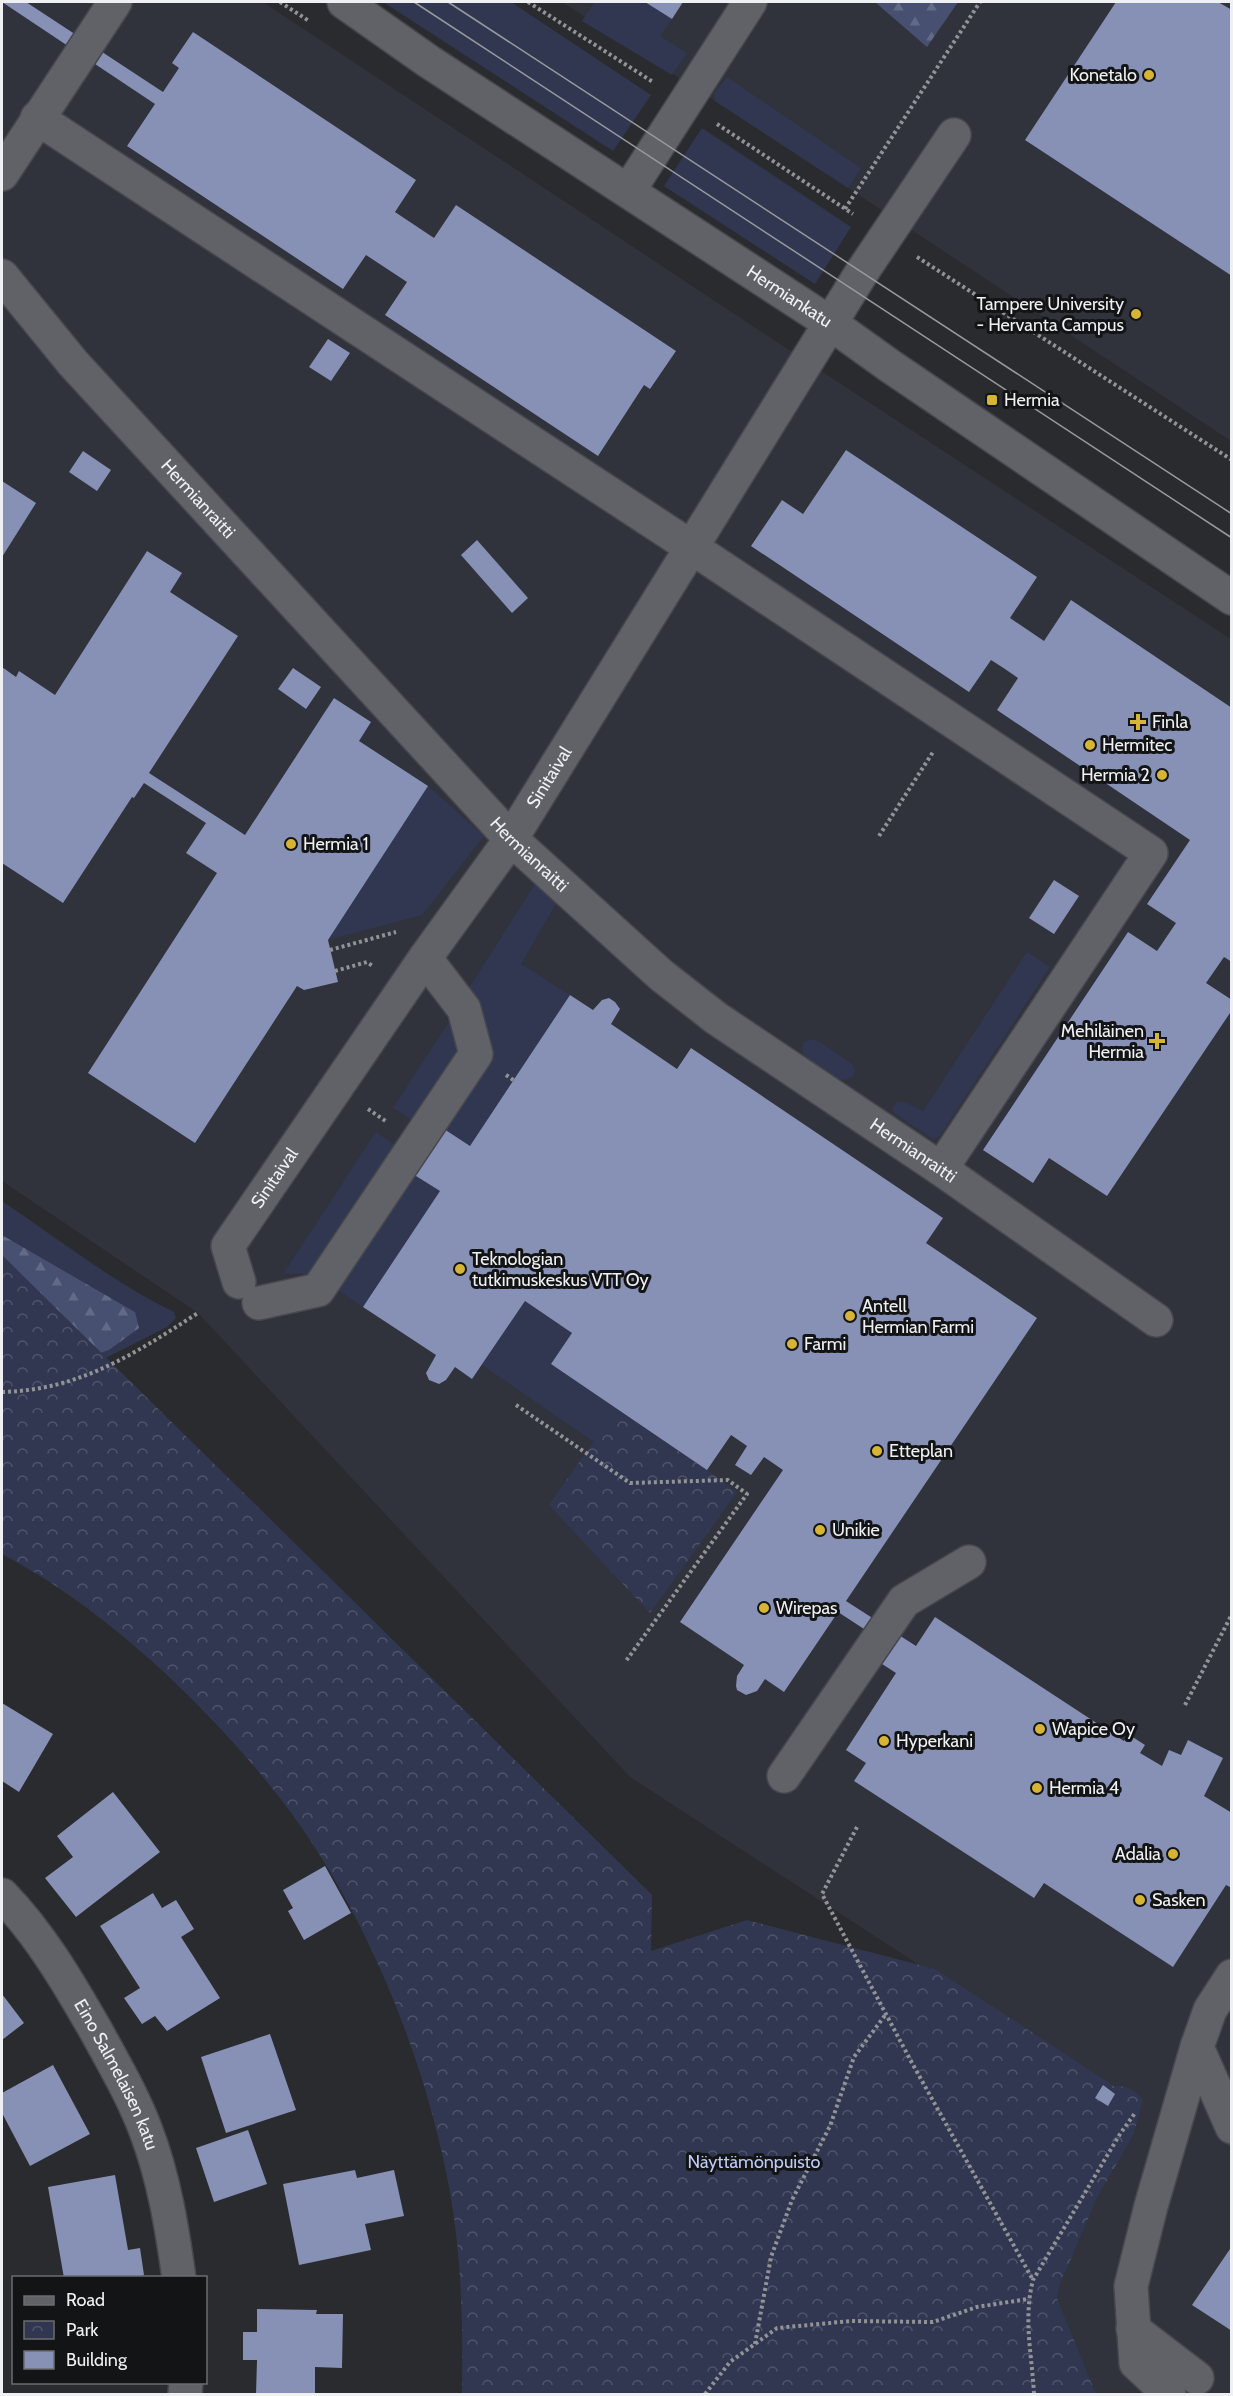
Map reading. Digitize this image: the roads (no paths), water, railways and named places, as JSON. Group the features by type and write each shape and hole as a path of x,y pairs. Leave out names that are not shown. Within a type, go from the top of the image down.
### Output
{"street":[{"path":"2,174 115,2"},
{"name":"Hermiankatu","path":"344,2 428,61 830,323 1232,598"},
{"path":"628,190 750,2"},
{"path":"37,118 692,547 1151,853 941,1169"},
{"name":"Sinitaival","path":"425,958 464,1009 476,1054 318,1290 249,1292 228,1246 425,958 511,839 885,235 954,135"},
{"name":"Hermianraitti","path":"2,276 73,363 511,839 661,975 717,1018 941,1169 1156,1320"},
{"path":"784,1776 904,1600 969,1562"},
{"name":"Eino Salmelaisen katu","path":"2,1895 63,1974 114,2063 146,2130 166,2201 179,2276"},
{"path":"1168,2394 1136,2363 1131,2286 1151,2206 1197,2047 1210,2010 1232,1976"},
{"path":"1197,2047 1232,2127"},
{"path":"1133,2329 1197,2378"}],"tram line":[{"path":"414,2 1232,538"},
{"path":"448,2 1232,514"}],"place":[{"name":"Konetalo","path":"1149,75"},
{"name":"Tampere University - Hervanta Campus","path":"1136,314"},
{"name":"Hermia","path":"992,400"},
{"name":"Finla","path":"1138,722"},
{"name":"Hermitec","path":"1090,745"},
{"name":"Hermia 2","path":"1162,775"},
{"name":"Hermia 1","path":"291,844"},
{"name":"Mehiläinen Hermia","path":"1157,1041"},
{"name":"Teknologian tutkimuskeskus VTT Oy","path":"460,1269"},
{"name":"Antell Hermian Farmi","path":"850,1316"},
{"name":"Farmi","path":"792,1344"},
{"name":"Etteplan","path":"877,1451"},
{"name":"Unikie","path":"820,1530"},
{"name":"Wirepas","path":"764,1608"},
{"name":"Wapice Oy","path":"1040,1729"},
{"name":"Hyperkani","path":"884,1741"},
{"name":"Hermia 4","path":"1037,1788"},
{"name":"Adalia","path":"1173,1854"},
{"name":"Sasken","path":"1140,1900"}],"park label":[{"name":"Näyttämönpuisto","path":"754,2162"}]}
